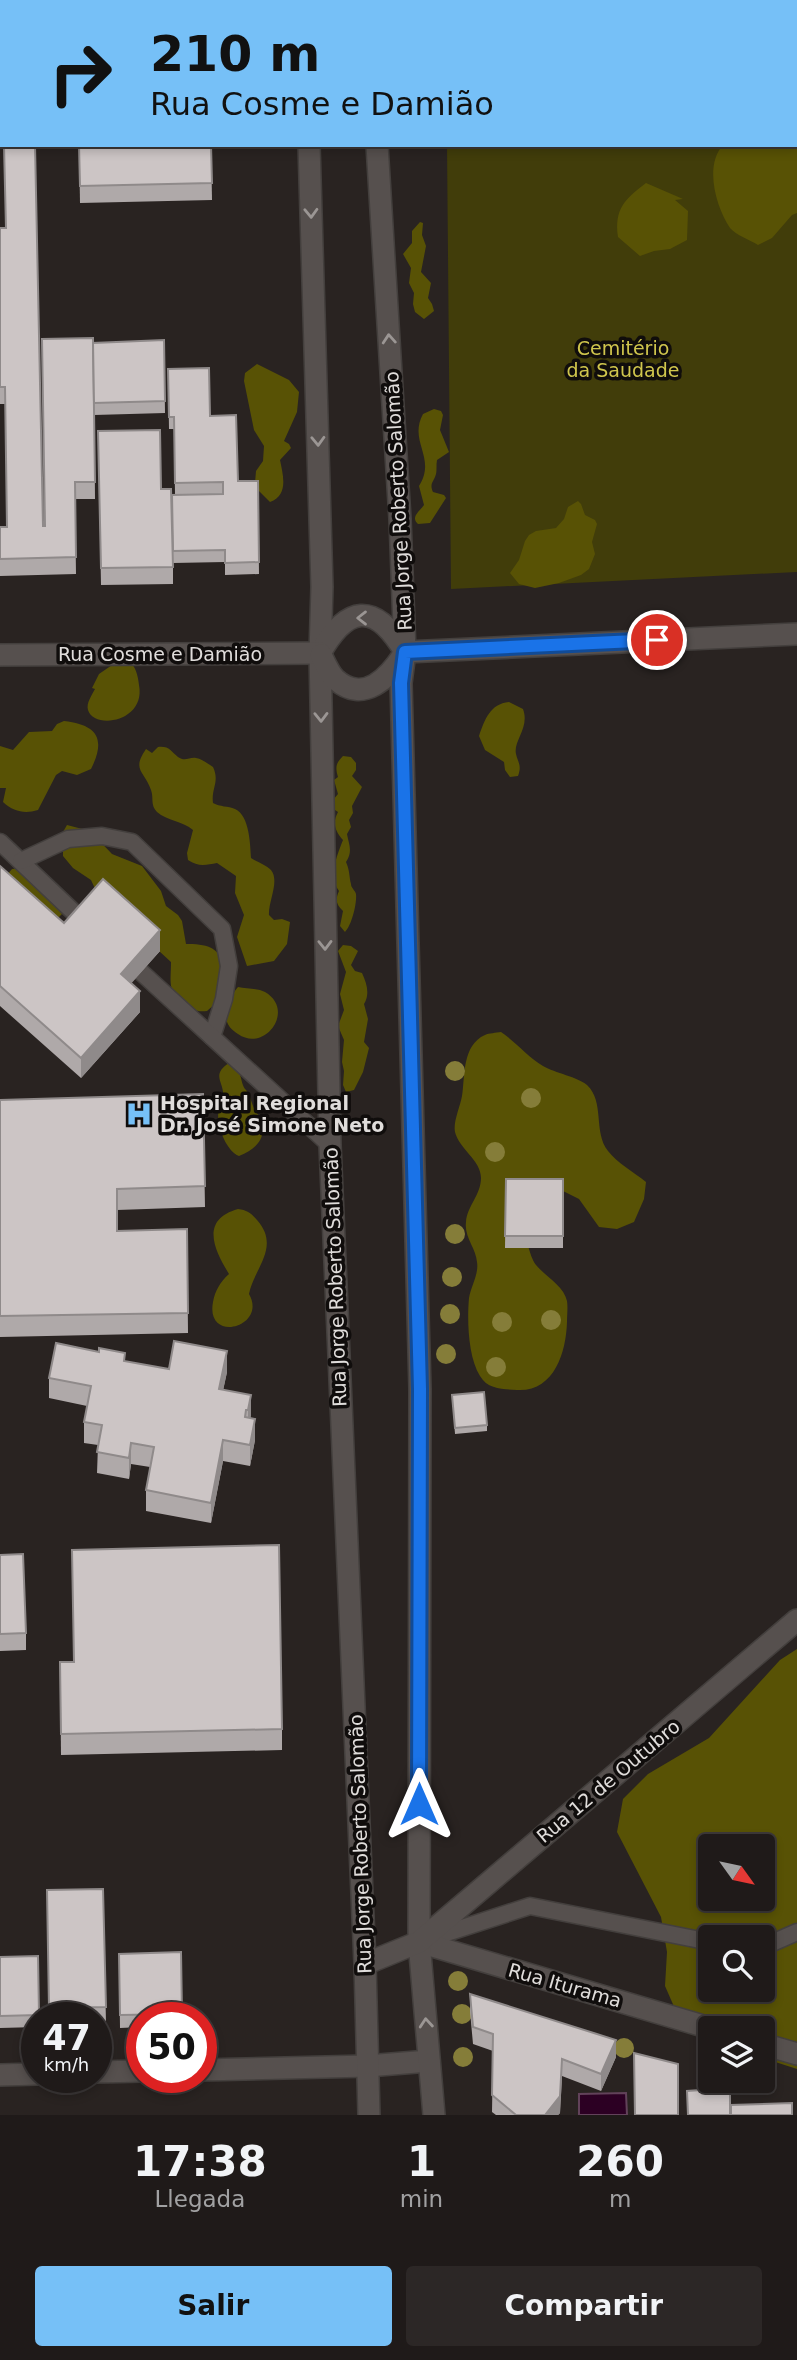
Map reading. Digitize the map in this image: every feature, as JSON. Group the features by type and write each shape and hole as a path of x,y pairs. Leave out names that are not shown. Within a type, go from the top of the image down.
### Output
{"main road":[{"name":"Rua Jorge Roberto Salomão","path":"309,147 322,587 320,653 330,1145 369,2115"},
{"name":"Rua Jorge Roberto Salomão","path":"377,147 400,519 405,652 401,683 420,1389 419,1942 434,2115"},
{"path":"405,652 390,628 382,621 361,615 341,623 320,653 335,679 356,690 377,685 405,652 797,634"},
{"name":"Rua Cosme e Damião","path":"0,655 320,653"},
{"name":"Rua 12 de Outubro","path":"365,1964 419,1942 797,1620"},
{"name":"Rua Iturama","path":"419,1942 698,2024"},
{"path":"775,2048 797,2054"},
{"path":"217,2070 367,2066 429,2061"},
{"path":"0,2074 21,2074"}],"lane":[{"path":"20,861 68,839 102,836 132,842 222,929 229,967 224,999 212,1037"},
{"path":"0,842 84,922"},
{"path":"141,972 330,1145"},
{"path":"419,1942 530,1906 698,1940"},
{"path":"775,1942 797,1932"}],"green space":[{"name":"Cemitério da Saudade","path":"447,147 797,147 797,572 451,589"}],"shaded area":[{"path":"722,147 797,147 797,213 792,215 772,238 758,245 730,228 720,209 714,187 717,154"},
{"path":"646,183 683,199 675,200 688,211 687,240 670,249 640,256 618,237 617,227 623,205"},
{"path":"420,222 423,223 422,235 426,246 421,272 431,283 428,298 434,311 424,319 415,312 414,293 409,283 411,268 403,254 412,243 412,231"},
{"path":"257,364 289,380 299,392 297,412 284,441 291,448 280,460 282,490 276,499 270,502 255,483 256,471 263,461 264,446 254,430 244,381 245,373"},
{"path":"434,409 441,411 443,415 440,430 449,452 437,460 432,487 433,492 446,498 430,523 418,524 415,516 424,505 419,486 425,466 419,424 423,414"},
{"path":"578,501 585,515 597,524 592,542 595,554 589,569 559,583 535,588 519,584 510,573 519,560 529,535 536,531 556,528 564,519 568,507"},
{"path":"118,661 132,664 134,667 139,698 128,714 109,721 99,720 88,710 95,689 92,688 99,674"},
{"path":"509,702 523,709 525,716 516,749 519,772 518,776 510,777 504,762 485,750 479,736 493,709"},
{"path":"64,721 85,726 96,735 98,749 91,769 77,775 62,771 56,775 38,810 29,812 11,808 3,802 6,788 0,788 0,746 13,750 29,732 52,731 57,724"},
{"path":"158,747 167,748 180,758 198,759 213,767 216,777 213,803 235,809 244,818 251,858 269,868 273,875 269,915 274,920 290,922 287,944 274,961 247,966 237,937 244,915 235,893 236,876 217,863 199,865 188,860 187,853 193,830 161,815 155,809 151,790 139,767 146,749 152,753"},
{"path":"343,756 351,757 356,763 352,776 362,787 352,806 353,813 349,820 351,827 347,834 350,851 346,862 356,898 352,919 345,932 340,926 343,911 337,902 339,891 334,879 336,859 343,840 335,827 338,812 332,808 333,800 338,794 334,780 338,777 337,765"},
{"path":"67,825 90,831 112,854 142,866 161,891 166,906 182,921 186,944 201,945 218,953 222,969 216,1003 207,1011 192,1009 179,999 171,986 171,962 98,895 91,880 73,868 63,856 63,832"},
{"path":"20,868 66,910 55,921 7,875 12,869"},
{"path":"343,945 358,951 351,965 355,971 362,973 366,985 367,996 364,1004 368,1019 364,1042 369,1048 363,1072 354,1090 346,1092 342,1062 344,1040 338,1026 344,1010 340,994 346,972 338,951"},
{"path":"238,987 265,992 274,1000 278,1009 277,1018 267,1034 248,1038 228,1025 227,1008"},
{"path":"501,1032 543,1066 587,1085 596,1100 601,1135 608,1151 646,1182 644,1199 634,1222 617,1229 599,1227 579,1199 563,1191 528,1246 536,1265 565,1296 567,1322 564,1346 549,1378 530,1389 517,1390 487,1384 480,1376 473,1359 468,1307 477,1266 466,1222 481,1178 477,1166 455,1132 468,1053 478,1040 487,1034"},
{"path":"229,1063 240,1075 260,1118 263,1131 258,1143 239,1156 225,1142 218,1121 223,1097 219,1075"},
{"path":"238,1209 249,1212 257,1220 267,1239 264,1257 249,1294 253,1306 250,1315 244,1322 226,1327 218,1323 213,1315 215,1294 229,1274 215,1246 214,1228 226,1214"},
{"path":"797,1649 797,2069 775,2062 775,2016 698,2016 698,2034 679,2018 665,1986 667,1952 661,1917 617,1832 623,1799 648,1774 709,1738 780,1660"},
{"path":"626,2093 627,2115 579,2115 579,2094"}],"building":[{"path":"4,147 35,147 43,526 42,339 93,338 95,482 75,482 76,557 0,559 0,527 7,527 5,387 0,387 0,228 6,228"},
{"path":"79,147 211,147 212,183 80,186"},
{"path":"164,340 165,401 94,403 93,343"},
{"path":"209,368 210,416 236,415 238,481 258,481 259,562 225,563 225,550 173,551 172,495 223,494 223,482 175,483 174,417 169,417 168,369"},
{"path":"160,430 161,489 171,489 173,567 101,568 98,431"},
{"path":"0,866 64,923 103,879 160,930 121,974 140,991 81,1058 0,986"},
{"path":"203,1094 205,1186 117,1189 117,1231 187,1229 188,1313 0,1316 0,1100"},
{"path":"506,1179 563,1179 563,1236 505,1236"},
{"path":"174,1341 227,1351 219,1389 251,1395 245,1417 255,1419 250,1445 223,1440 211,1503 146,1490 154,1447 131,1443 129,1458 97,1452 102,1425 84,1422 91,1386 49,1378 56,1343 99,1352 99,1348 125,1353 124,1361 169,1369"},
{"path":"484,1392 487,1425 455,1428 452,1395"},
{"path":"279,1545 282,1729 61,1734 60,1662 74,1662 72,1550"},
{"path":"23,1554 26,1633 0,1634 0,1555"},
{"path":"103,1889 106,2002 49,2002 47,1890"},
{"path":"181,1952 182,2002 126,2002 126,2015 120,2015 119,1954"},
{"path":"38,1956 39,2002 21,2002 21,2015 0,2016 0,1957"},
{"path":"470,1994 616,2040 601,2074 562,2059 560,2096 545,2115 516,2115 492,2095 493,2034 473,2027"},
{"path":"634,2053 678,2064 678,2115 635,2115"},
{"path":"687,2091 730,2093 730,2115 688,2115"},
{"path":"792,2103 792,2115 731,2115 731,2105"}],"place":[{"name":"Hospital Regional Dr. José Simone Neto","path":"139,1114"}],"route":[{"path":"419,1804 420,1389 401,683 405,652 657,640"}]}
